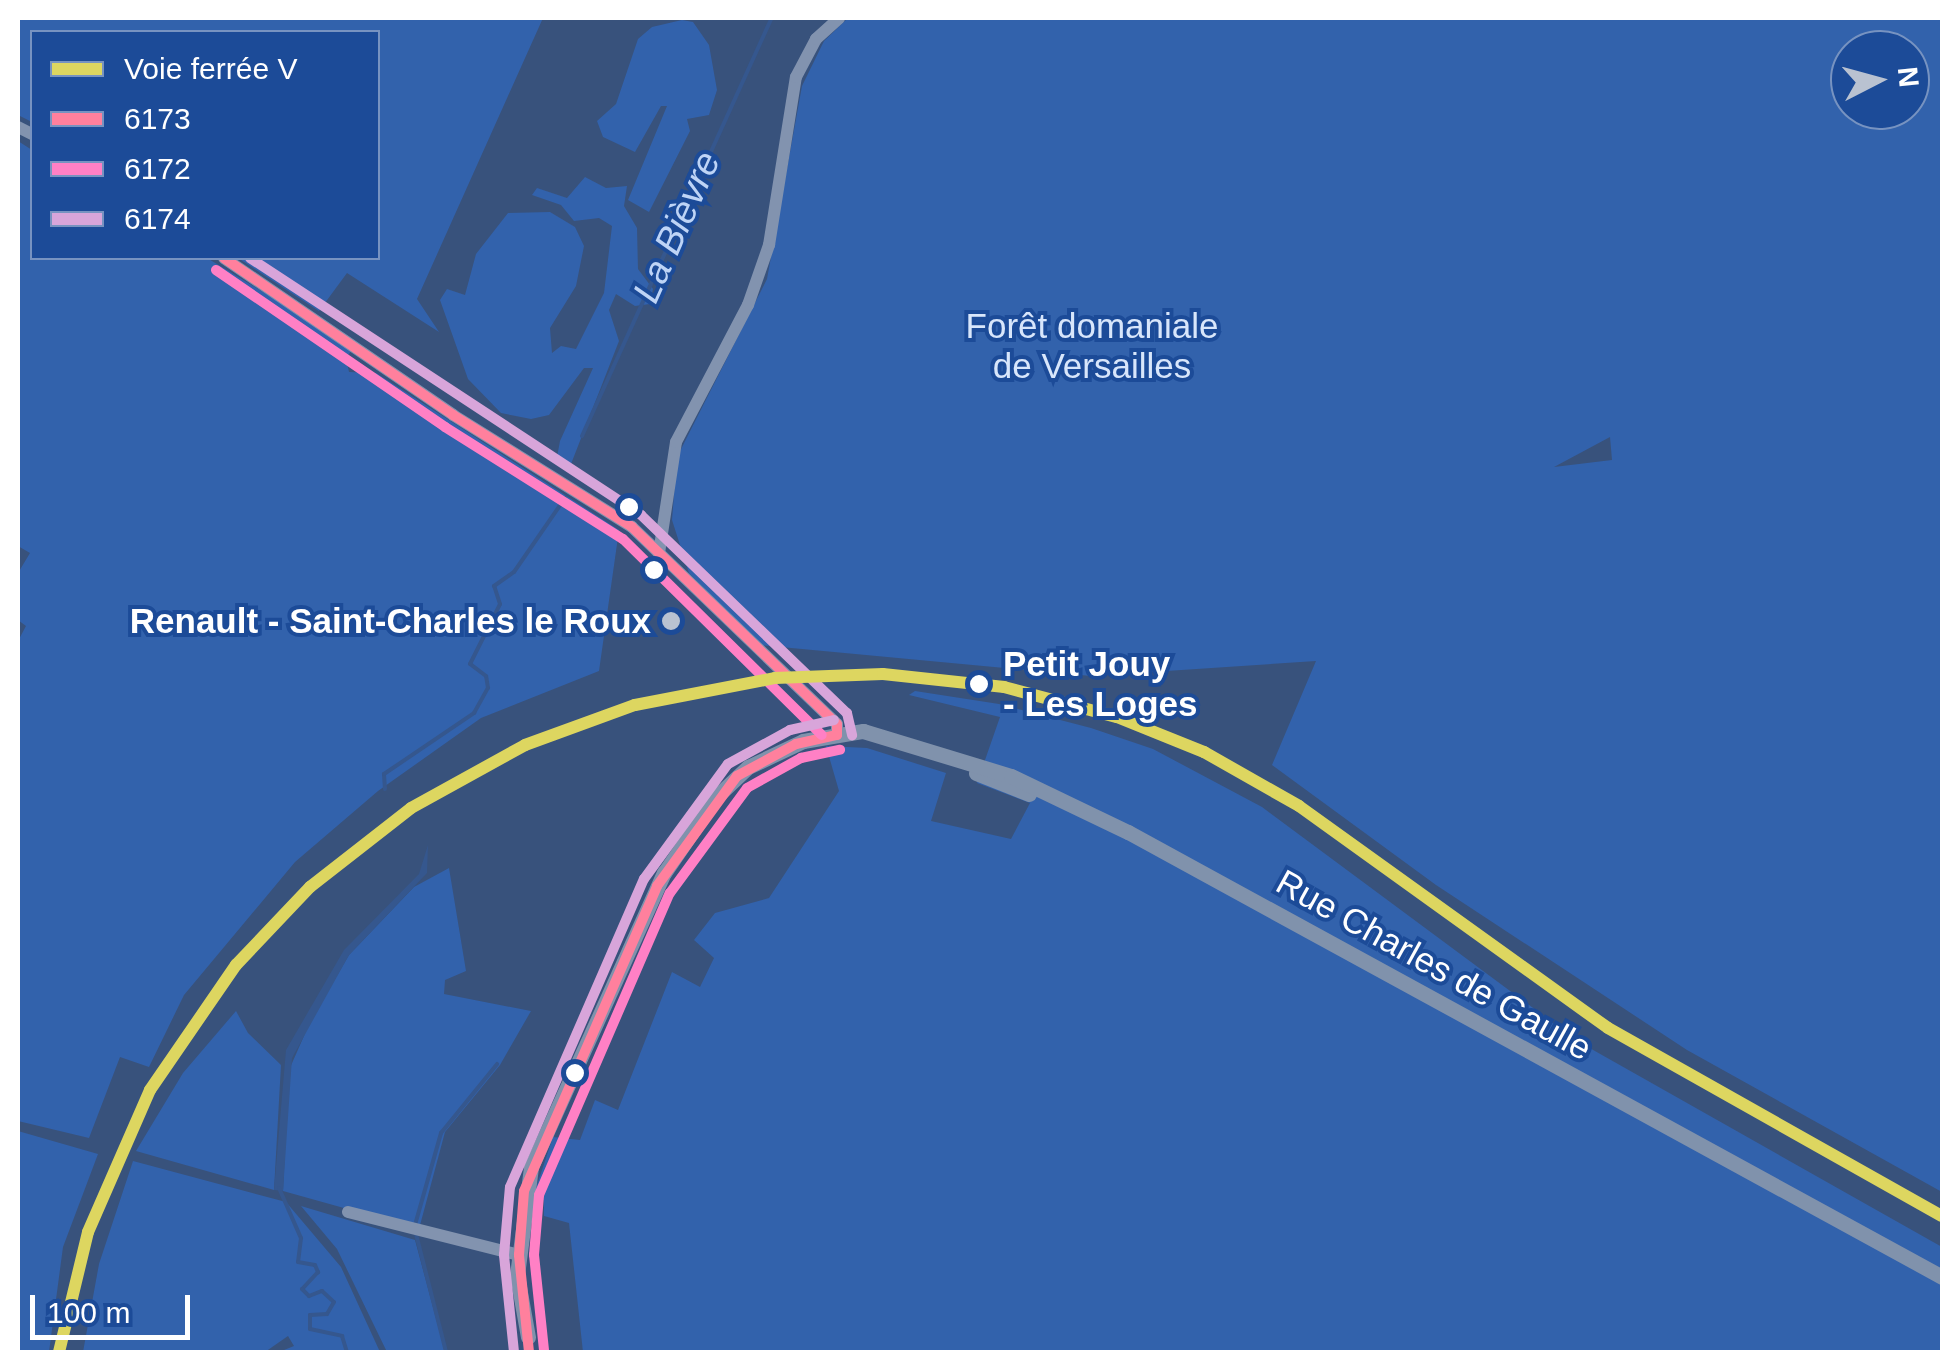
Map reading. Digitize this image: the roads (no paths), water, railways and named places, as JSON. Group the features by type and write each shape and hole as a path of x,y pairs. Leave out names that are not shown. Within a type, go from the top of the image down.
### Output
{"main road":[{"name":"Rue Charles de Gaulle","path":"528,1345 519,1255 530,1168 670,863 716,797 748,767 796,744 873,732 949,754 1128,832 1942,1277"}],"street":[{"path":"659,553 676,442 748,306 770,245 796,77 816,39 839,18"},
{"path":"227,260 454,415 615,514 838,724 837,735"},
{"path":"348,1212 519,1255"}],"waterway":[{"name":"La Bièvre","path":"582,436 772,18"},
{"name":"La Bièvre","path":"385,789 384,774 474,713 488,688 486,676 470,664 500,604 494,586 514,572 565,498"},
{"path":"415,1225 441,1133 497,1064"},
{"name":"La Bièvre","path":"279,1188 301,1238 298,1262 315,1265 318,1272 302,1289 309,1296 322,1291 334,1302 327,1314 310,1315 310,1329 342,1336 347,1352"},
{"path":"416,1234 446,1352"}],"rail line":[{"name":"V","path":"59,1352 88,1232 150,1090 236,965 310,887 411,808 525,745 635,705 775,678 883,674 1004,687 1117,717 1204,752 1299,806 1608,1028 1942,1216"}],"place":[{"name":"Renault - Saint-Charles le Roux","path":"671,621"},
{"name":"Petit Jouy - Les Loges","path":"979,684"}],"park label":[{"name":"Forêt domaniale de Versailles","path":"1092,346"}]}
